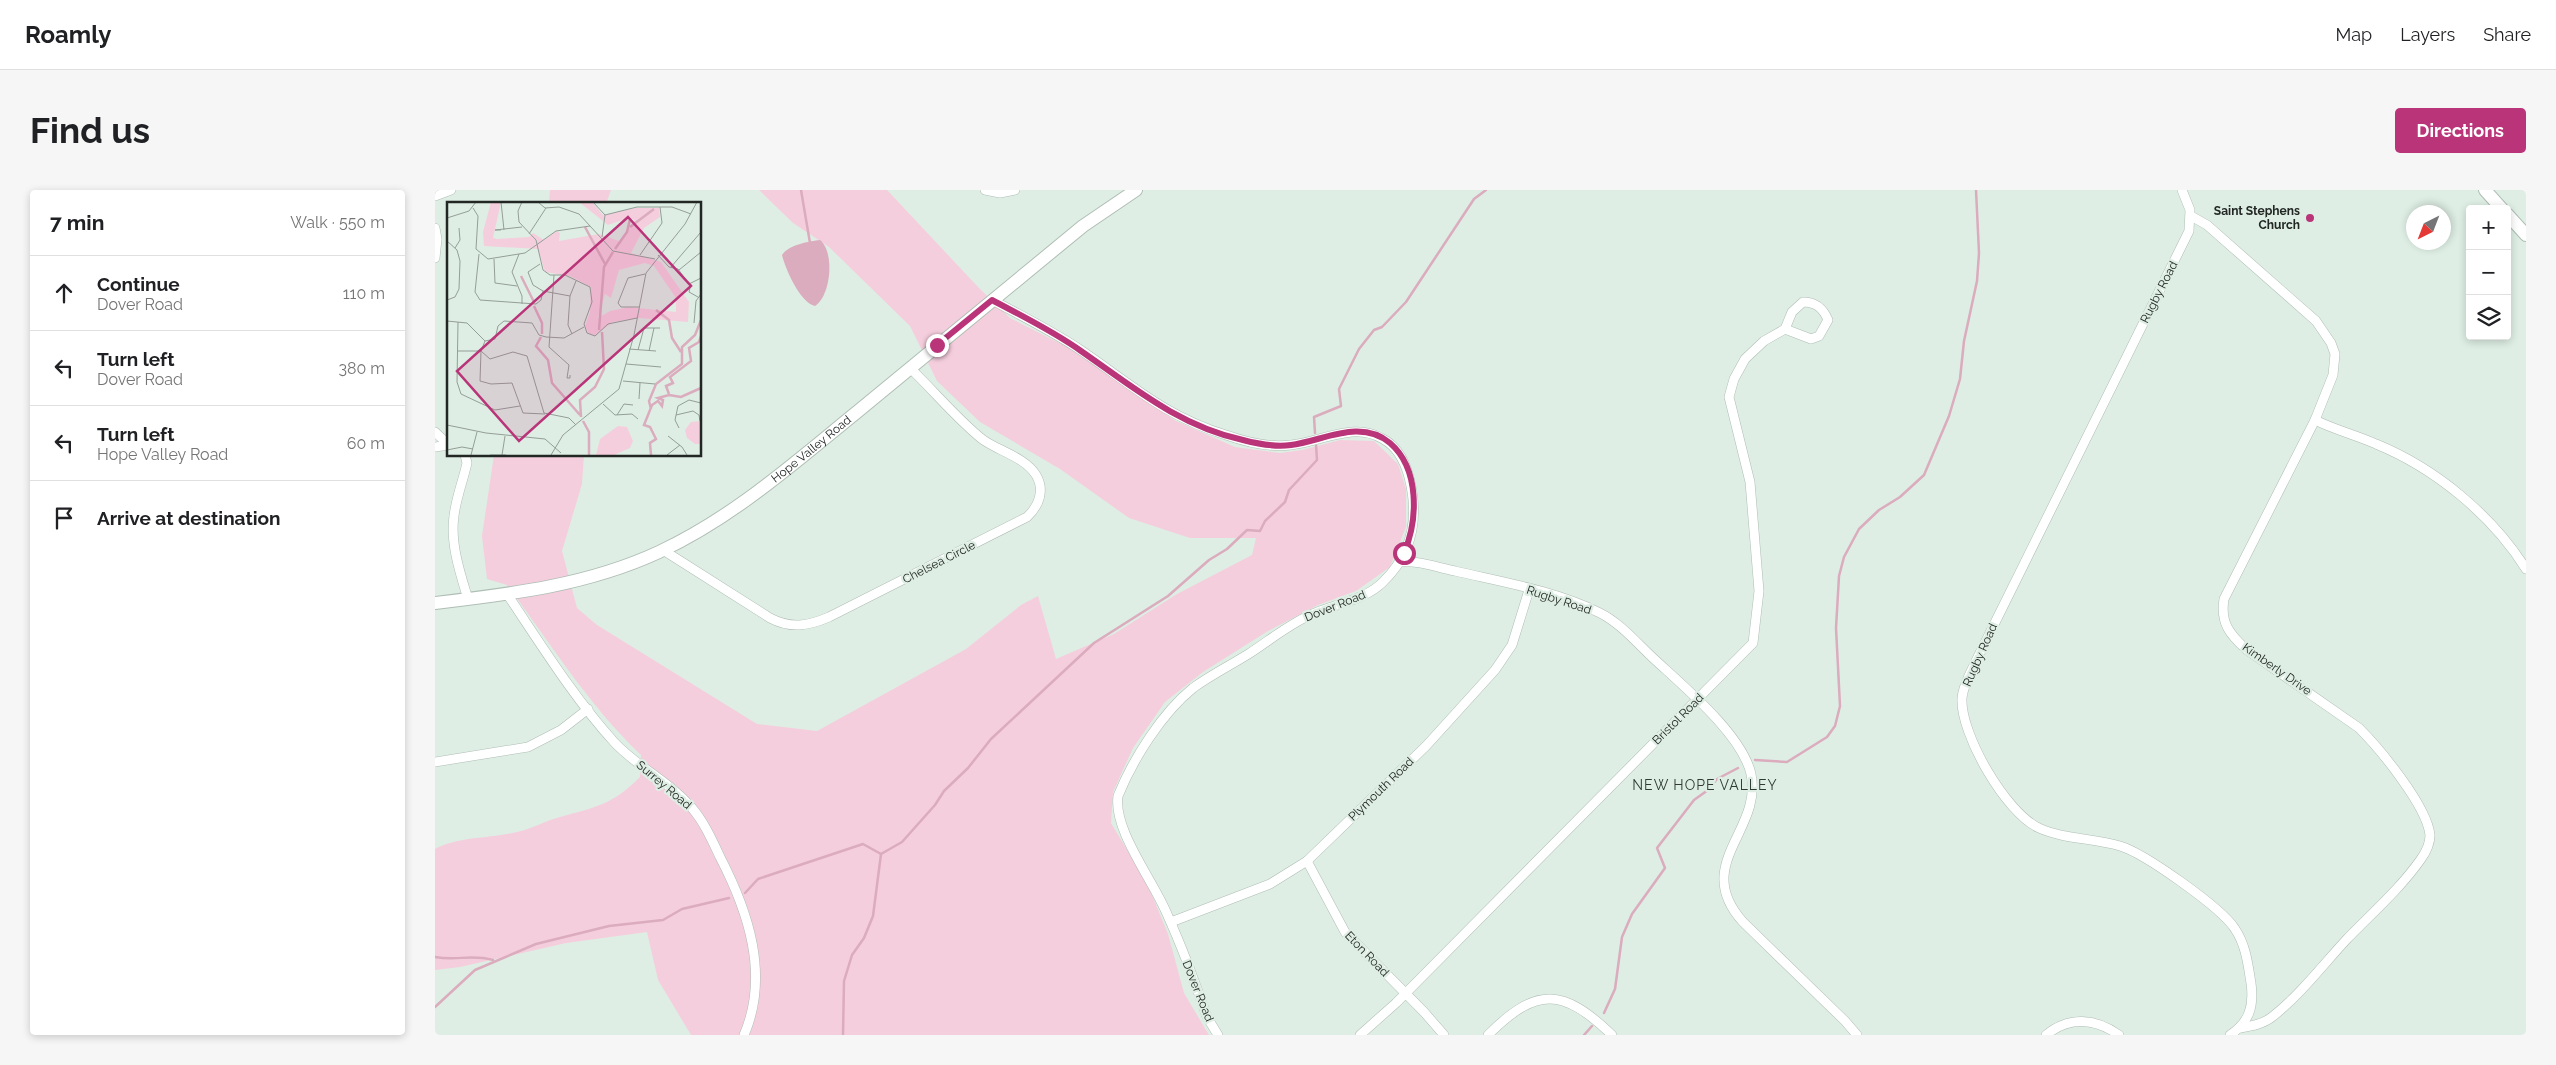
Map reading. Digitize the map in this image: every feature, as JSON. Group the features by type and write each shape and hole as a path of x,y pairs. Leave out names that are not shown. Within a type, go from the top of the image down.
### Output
{"main road":[{"name":"Hope Valley Road","path":"435,603 507,594 579,581 663,550 716,522 764,488 1083,226 1136,190"},
{"path":"2485,190 2498,205"},
{"path":"2511,218 2526,235"}],"street":[{"path":"435,196 451,190"},
{"path":"985,190 1000,193 1015,190"},
{"path":"2182,190 2191,216"},
{"name":"Kimberly Drive","path":"2191,216 2207,225 2303,308 2323,330 2331,343 2335,366 2330,387 2315,420 2224,599 2223,618 2233,638 2247,650 2359,728 2371,740 2411,794 2424,817 2429,835 2429,846 2409,874 2295,996 2271,1018 2261,1024 2240,1028"},
{"name":"Rugby Road","path":"2191,216 2189,232 1975,663 1962,700 1972,744 2007,799 2029,822 2044,830 2118,845 2138,854 2185,885 2234,927 2245,954 2252,994 2250,1012 2240,1028 2231,1035"},
{"path":"435,228 437,239 435,258"},
{"name":"Dover Road","path":"992,300 1066,340 1164,409 1223,435 1281,446 1299,444 1335,433 1364,433 1383,438 1403,459 1415,506 1413,529 1399,562 1383,582 1371,591 1325,608 1290,626 1193,688 1179,702 1142,748 1118,796 1118,816 1171,922 1207,1016 1218,1035"},
{"path":"1803,302 1812,302 1819,306 1828,320 1819,336 1811,339 1785,329 1792,312 1803,302"},
{"name":"Bristol Road","path":"1360,1035 1405,994 1753,643 1759,591 1750,482 1729,397 1734,379 1745,359 1764,341 1785,329"},
{"name":"Chelsea Circle","path":"663,550 770,618 786,625 803,626 829,617 1027,517 1039,500 1039,487 1035,474 1022,463 975,433 911,368"},
{"path":"2315,420 2339,432 2376,444 2437,478 2493,526 2526,569"},
{"path":"435,432 447,443"},
{"path":"465,456 467,463 454,513 453,529 457,556 468,599"},
{"name":"Rugby Road","path":"1399,562 1410,561 1563,599 1611,620 1697,700 1721,725 1741,752 1752,782 1747,811 1724,870 1724,888 1730,904 1743,922 1857,1035"},
{"name":"Plymouth Road","path":"1171,922 1270,884 1307,861 1426,746 1495,670 1512,645 1529,590"},
{"name":"Surrey Road","path":"507,594 588,709 621,749 666,784 692,808 708,832 745,914 753,949 754,993 751,1015 744,1035"},
{"path":"435,762 528,747 561,730 588,709"},
{"name":"Eton Road","path":"1307,861 1345,932 1444,1035"},
{"path":"1488,1035 1513,1012 1526,1004 1541,1000 1559,1000 1573,1004 1587,1012 1612,1035"},
{"path":"2046,1035 2063,1024 2085,1020 2107,1028 2119,1035"},
{"path":"2240,1028 2249,1035"}],"shaded area":[{"path":"550,190 611,190 607,202 549,202"},
{"path":"759,190 887,190 979,288 1010,318 1067,347 1176,421 1235,447 1280,453 1302,450 1340,440 1374,441 1398,464 1406,489 1406,527 1390,567 1356,591 1318,605 1268,631 1203,672 1165,702 1133,748 1113,792 1111,823 1148,885 1168,934 1184,993 1209,1035 691,1035 658,980 647,932 566,943 460,967 435,970 435,849 455,842 522,831 603,804 621,794 640,777 641,755 587,695 507,585 487,579 482,536 494,456 584,456 582,484 562,551 577,608 597,625 757,724 817,731 966,649 1021,605 1038,596 1056,659 1114,634 1177,594 1252,555 1256,538 1190,538 1129,518 1060,469 980,422 937,381 910,326 829,247 793,223"},
{"path":"820,240 828,254 829,274 825,293 815,306 804,299 799,292 786,268 782,255 794,246"}],"waterway":[{"path":"801,190 810,243"},
{"path":"1315,433 1314,417 1341,406 1339,389 1359,349 1374,330 1382,327 1406,302 1474,199 1486,190"},
{"path":"1755,760 1787,762 1827,737 1835,726 1840,706 1836,628 1839,576 1844,557 1859,529 1879,510 1900,497 1924,475 1949,416 1960,379 1964,341 1977,281 1979,253 1976,190"},
{"path":"881,854 902,842 935,805 944,791 968,768 991,739 1094,643 1168,596 1209,560 1227,549 1247,530 1260,531 1265,521 1285,502 1289,490 1317,460 1316,445"},
{"path":"1604,1013 1615,989 1622,937 1632,914 1665,868 1657,848 1694,800 1708,790 1717,779 1738,768"},
{"path":"745,893 758,879 863,844 881,854"},
{"path":"843,1035 844,981 852,955 864,938 873,916 881,854"},
{"path":"435,1007 475,970 536,944 609,926 663,920 682,909 729,898"},
{"path":"435,957 485,958 493,960"},
{"path":"1584,1035 1592,1026"}],"place":[{"name":"Saint Stephens Church","path":"2310,218"}],"district":[{"name":"NEW HOPE VALLEY","path":"1705,785"}],"route":[{"path":"937,345 992,300 1066,340 1130,387 1164,409 1178,417 1223,435 1240,440 1281,446 1299,444 1335,433 1364,433 1383,438 1403,459 1413,492 1415,517 1413,529 1404,553"}]}
